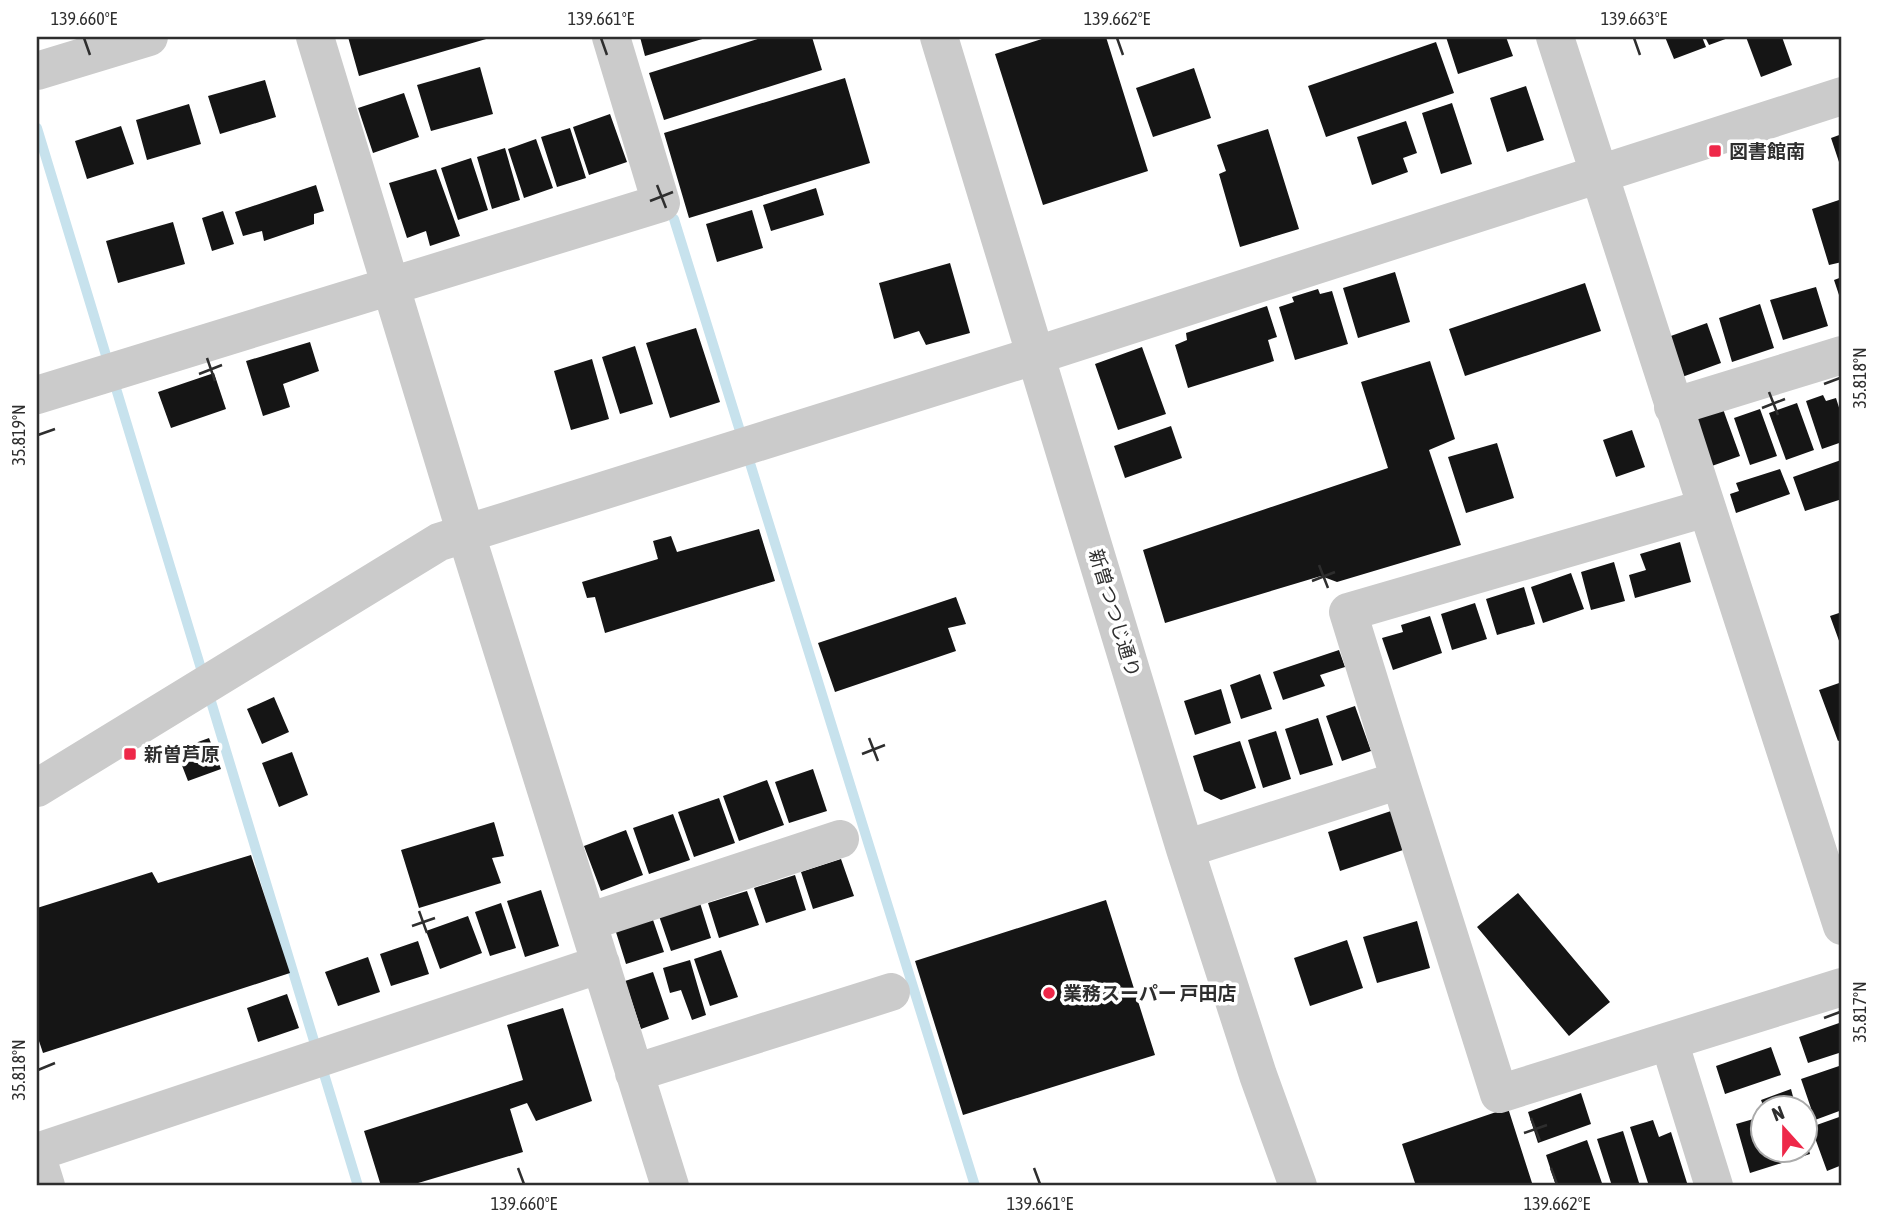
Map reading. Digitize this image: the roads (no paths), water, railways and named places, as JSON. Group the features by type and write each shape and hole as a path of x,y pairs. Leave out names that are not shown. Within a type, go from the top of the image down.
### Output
{"street":[{"path":"37,71 149,37"},
{"path":"315,37 466,534 670,1186"},
{"path":"37,395 661,203 611,37"},
{"name":"新曽つつじ通り","path":"939,37 1185,849 1258,1074 1298,1186"},
{"path":"1555,37 1842,926"},
{"path":"37,788 439,542 1037,355 1842,96"},
{"path":"1673,407 1842,355"},
{"path":"1706,508 1348,612 1499,1094 1842,987"},
{"path":"1185,849 1400,780"},
{"path":"587,922 840,839"},
{"path":"37,1152 600,964"},
{"path":"635,1073 891,992"},
{"path":"1669,1041 1714,1186"},
{"path":"37,1157 46,1186"}],"waterway":[{"path":"37,128 358,1186"},
{"path":"674,219 975,1186"}],"place":[{"name":"図書館南","path":"1715,151"},
{"name":"新曽芦原","path":"130,754"},
{"name":"業務スーパー 戸田店","path":"1049,993"}]}
